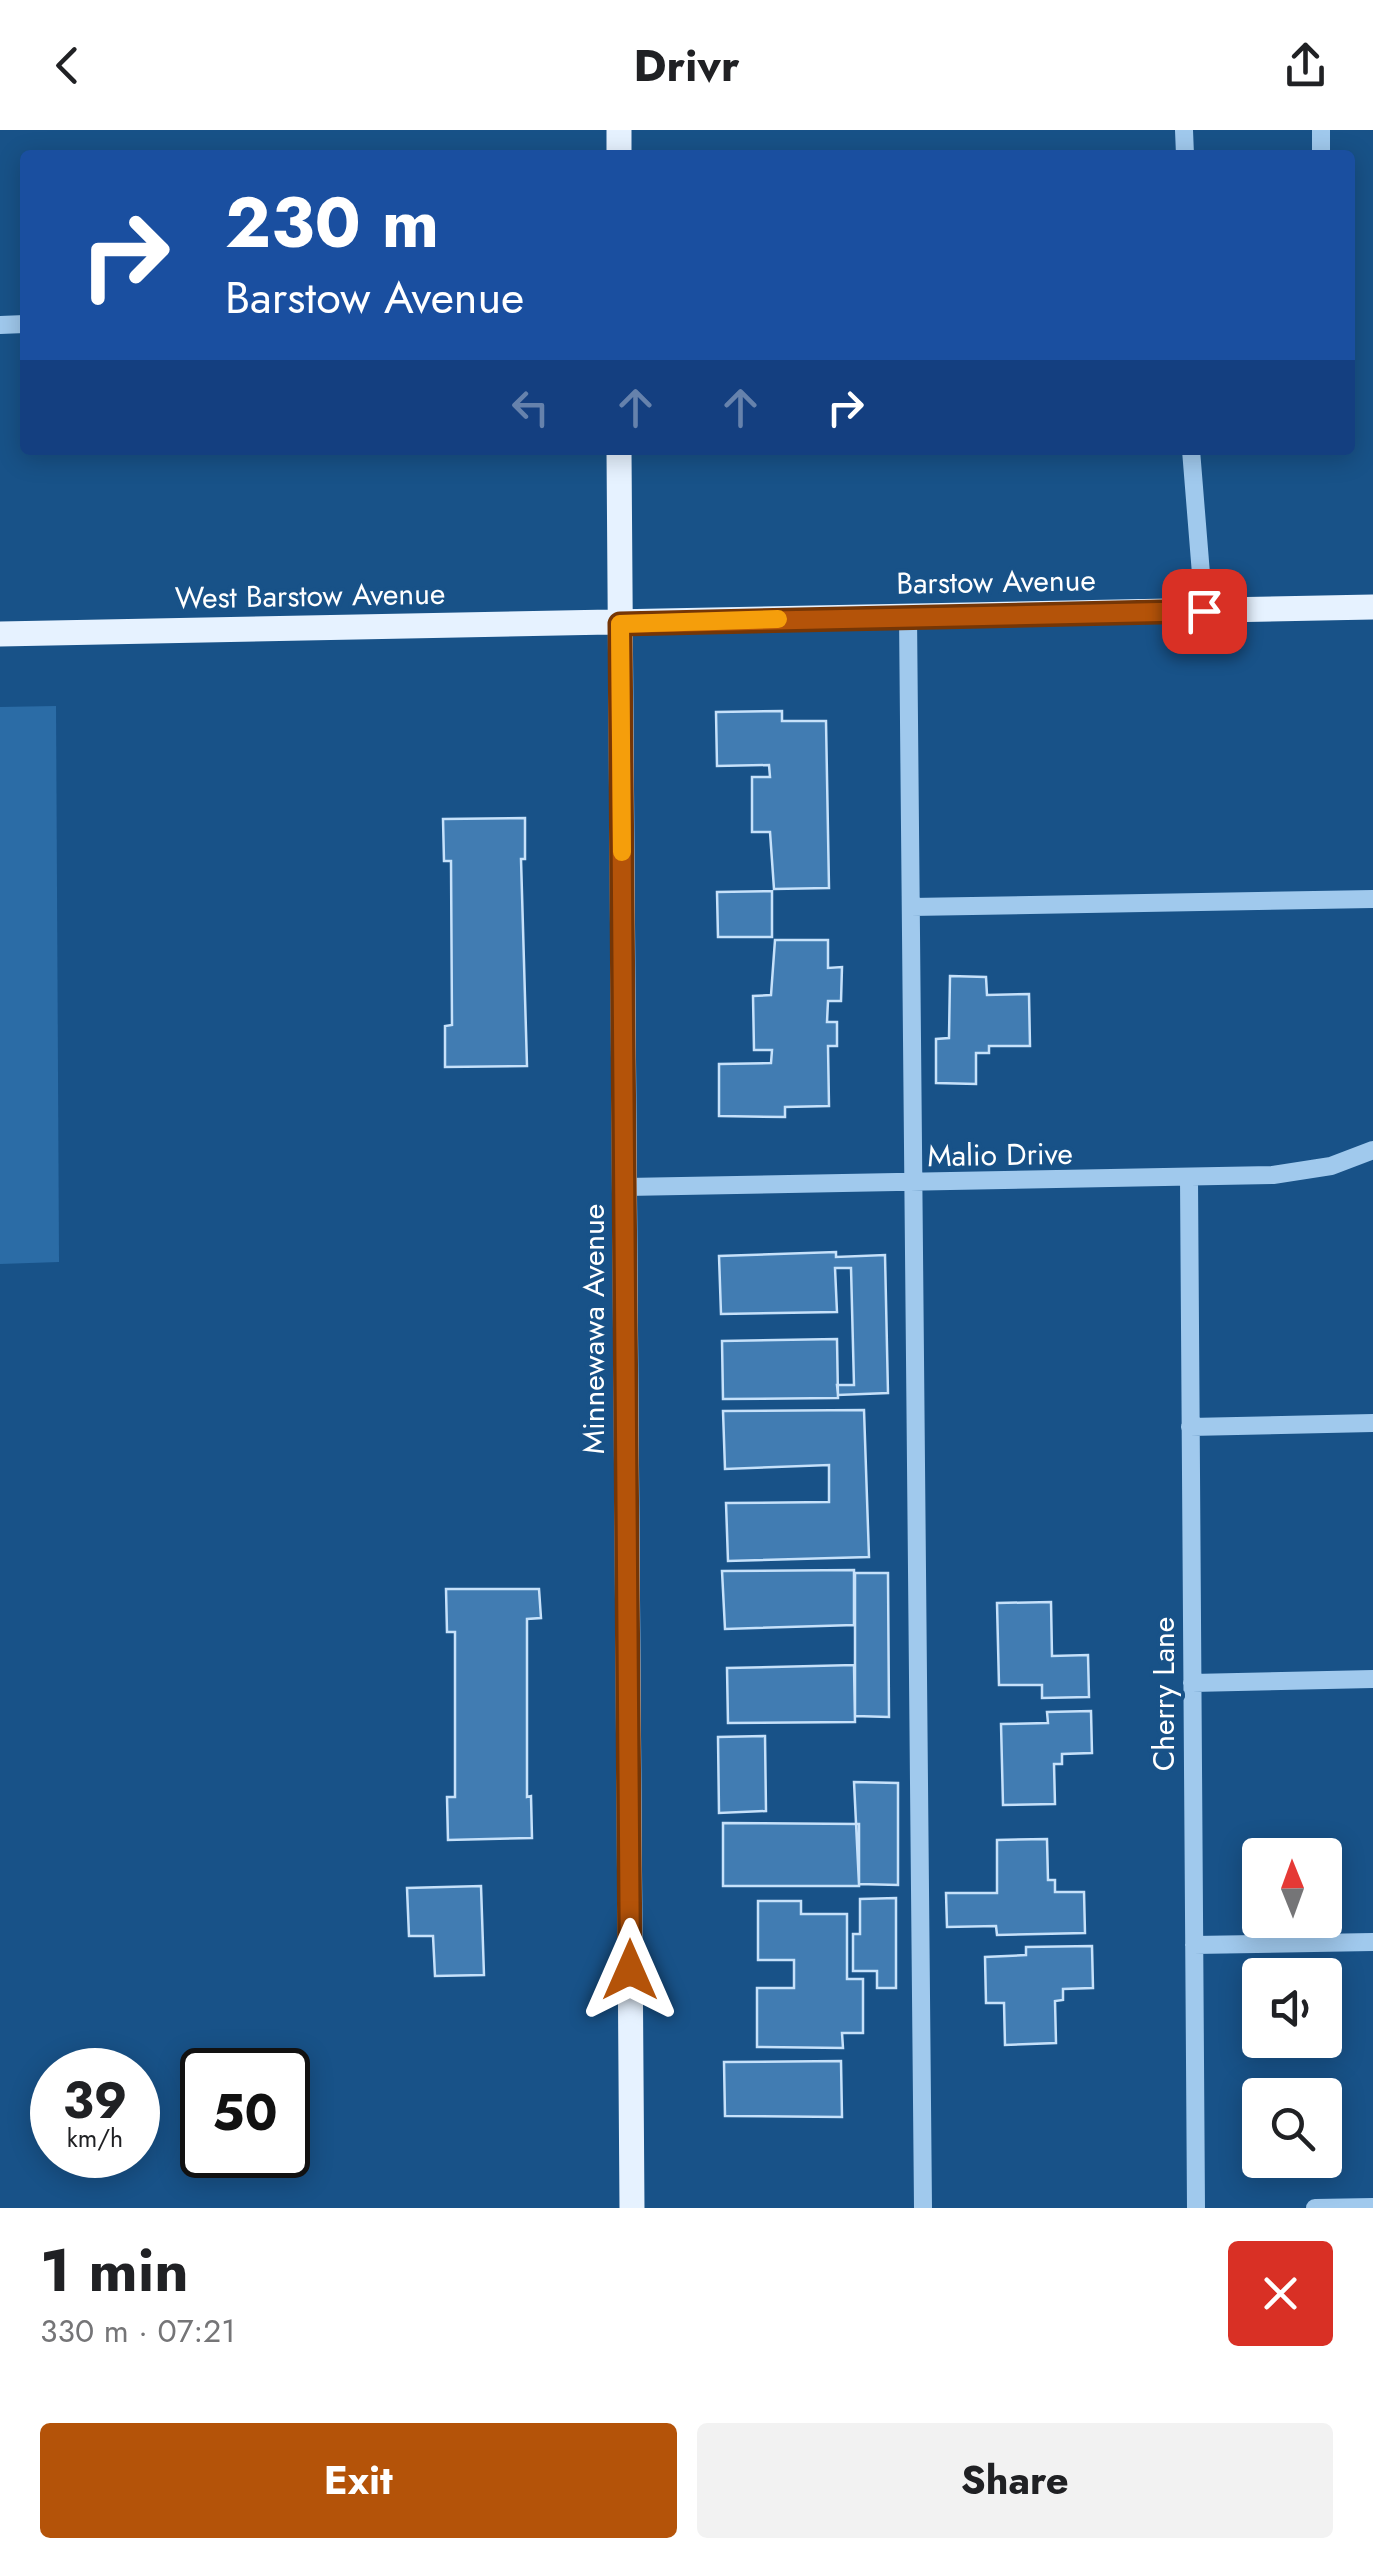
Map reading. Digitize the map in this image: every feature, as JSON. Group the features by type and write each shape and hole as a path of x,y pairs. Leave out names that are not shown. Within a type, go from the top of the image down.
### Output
{"main road":[{"name":"Minnewawa Avenue","path":"619,455 632,2208"},
{"name":"Barstow Avenue","path":"620,624 1373,607"},
{"name":"West Barstow Avenue","path":"0,634 620,624"}],"street":[{"path":"1192,455 1204,611"},
{"path":"908,615 923,2208"},
{"path":"911,906 1373,899"},
{"name":"Malio Drive","path":"626,1187 914,1185 1274,1175 1330,1166 1373,1150"},
{"name":"Cherry Lane","path":"1189,1179 1196,2208"},
{"path":"1190,1427 1373,1423"},
{"path":"1192,1683 1373,1679"},
{"path":"1194,1945 1373,1942"},
{"path":"1315,2208 1373,2206"}],"shaded area":[{"path":"56,706 59,1262 0,1264 0,707"}],"building":[{"path":"782,711 782,721 826,721 829,888 774,889 770,832 752,832 752,777 770,777 769,765 717,766 716,712"},
{"path":"525,818 525,859 521,859 527,1066 445,1067 445,1026 452,1025 451,861 444,861 443,819"},
{"path":"772,891 772,937 718,937 717,892"},
{"path":"775,940 828,940 828,968 842,967 841,1001 828,1001 827,1022 837,1022 837,1046 828,1046 829,1106 785,1107 785,1117 719,1116 719,1064 771,1063 772,1050 754,1050 753,996 771,995"},
{"path":"950,976 986,977 987,995 1029,994 1030,1046 989,1046 989,1053 976,1053 976,1084 936,1083 936,1039 949,1038"},
{"path":"836,1252 836,1257 885,1255 888,1393 838,1395 837,1385 854,1385 851,1268 835,1268 837,1312 721,1314 719,1256"},
{"path":"837,1339 838,1398 723,1399 722,1341"},
{"path":"864,1410 869,1557 728,1561 726,1503 829,1502 829,1465 725,1469 723,1411"},
{"path":"854,1570 854,1625 725,1629 722,1571"},
{"path":"855,1573 888,1573 889,1717 855,1716"},
{"path":"446,1589 539,1589 541,1618 527,1619 527,1797 531,1796 532,1838 448,1840 447,1797 455,1797 455,1632 447,1632"},
{"path":"1051,1602 1052,1656 1088,1655 1089,1697 1042,1698 1042,1685 999,1685 997,1603"},
{"path":"854,1665 855,1722 728,1723 727,1668"},
{"path":"1091,1711 1092,1753 1062,1754 1062,1764 1054,1764 1055,1804 1003,1805 1001,1724 1048,1723 1047,1712"},
{"path":"765,1736 766,1811 719,1813 718,1737"},
{"path":"854,1782 898,1783 898,1885 859,1884"},
{"path":"723,1823 859,1824 859,1886 723,1886"},
{"path":"1047,1839 1048,1880 1055,1880 1055,1892 1084,1892 1085,1933 997,1935 996,1926 947,1927 946,1893 997,1893 997,1840"},
{"path":"481,1886 484,1975 435,1976 433,1936 409,1936 407,1888"},
{"path":"896,1898 896,1988 877,1988 877,1971 853,1971 853,1934 860,1934 860,1899"},
{"path":"758,1901 801,1901 801,1914 847,1914 847,1979 863,1979 863,2033 842,2033 843,2048 757,2047 757,1988 794,1988 794,1960 758,1960"},
{"path":"1092,1946 1093,1988 1063,1989 1063,2000 1055,2001 1056,2043 1005,2045 1004,2003 986,2003 985,1957 1026,1955 1026,1947"},
{"path":"841,2061 842,2117 725,2116 724,2062"}],"slow traffic":[{"path":"622,852 620,624 778,619"}],"route":[{"path":"630,1970 620,624 1204,611"}]}
